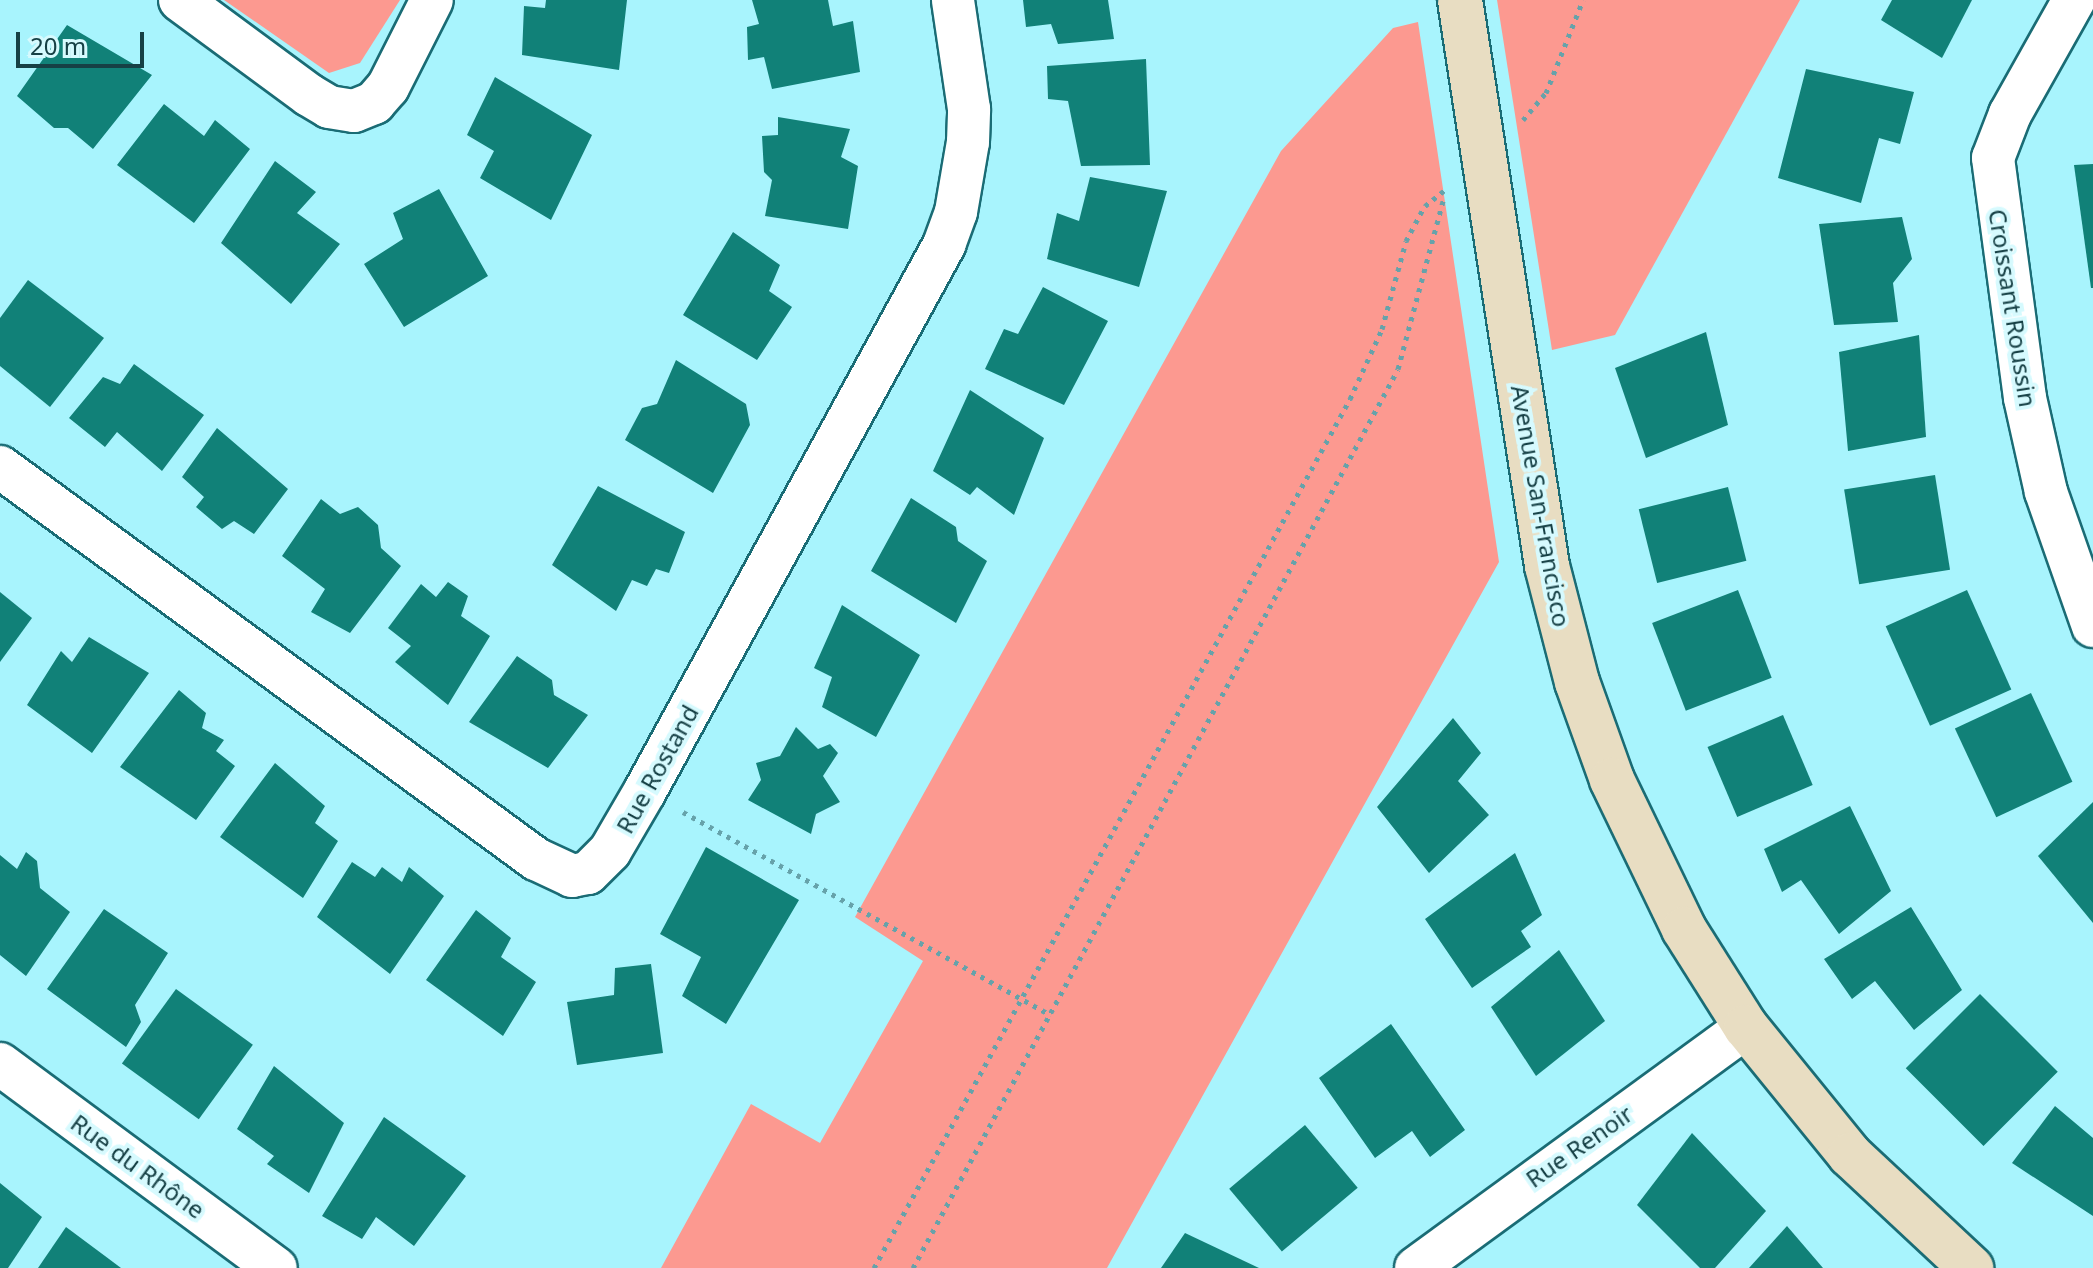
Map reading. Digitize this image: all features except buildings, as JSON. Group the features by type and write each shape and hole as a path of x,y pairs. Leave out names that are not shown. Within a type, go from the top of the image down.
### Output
{"street":[{"path":"180,0 309,95 329,107 354,111 374,103 388,87 432,0"},
{"name":"Rue Rostand","path":"0,467 536,859 572,876 588,873 610,851 645,791 944,245 956,212 968,142 969,109 953,0"},
{"name":"Avenue San-Francisco","path":"1460,0 1539,521 1561,624 1593,732 1635,830 1684,929 1746,1027 1850,1155 1971,1268"},
{"name":"Croissant Roussin","path":"2074,0 2010,114 1993,158 2025,398 2046,492 2093,626"},
{"name":"Rue Renoir","path":"1416,1268 1746,1027"},
{"name":"Rue du Rhône","path":"0,1064 276,1268"}],"path":[{"path":"1517,125 1546,93 1583,0"},
{"path":"874,1268 1361,378 1416,219 1447,188 1398,369 913,1268"},
{"path":"668,804 1051,1015"}],"shaded area":[{"path":"224,0 400,0 360,63 329,73"},
{"path":"1497,0 1800,0 1615,335 1552,350"},
{"path":"1418,22 1499,562 1107,1268 661,1268 751,1104 820,1143 923,961 855,917 1281,151 1393,28"}]}
